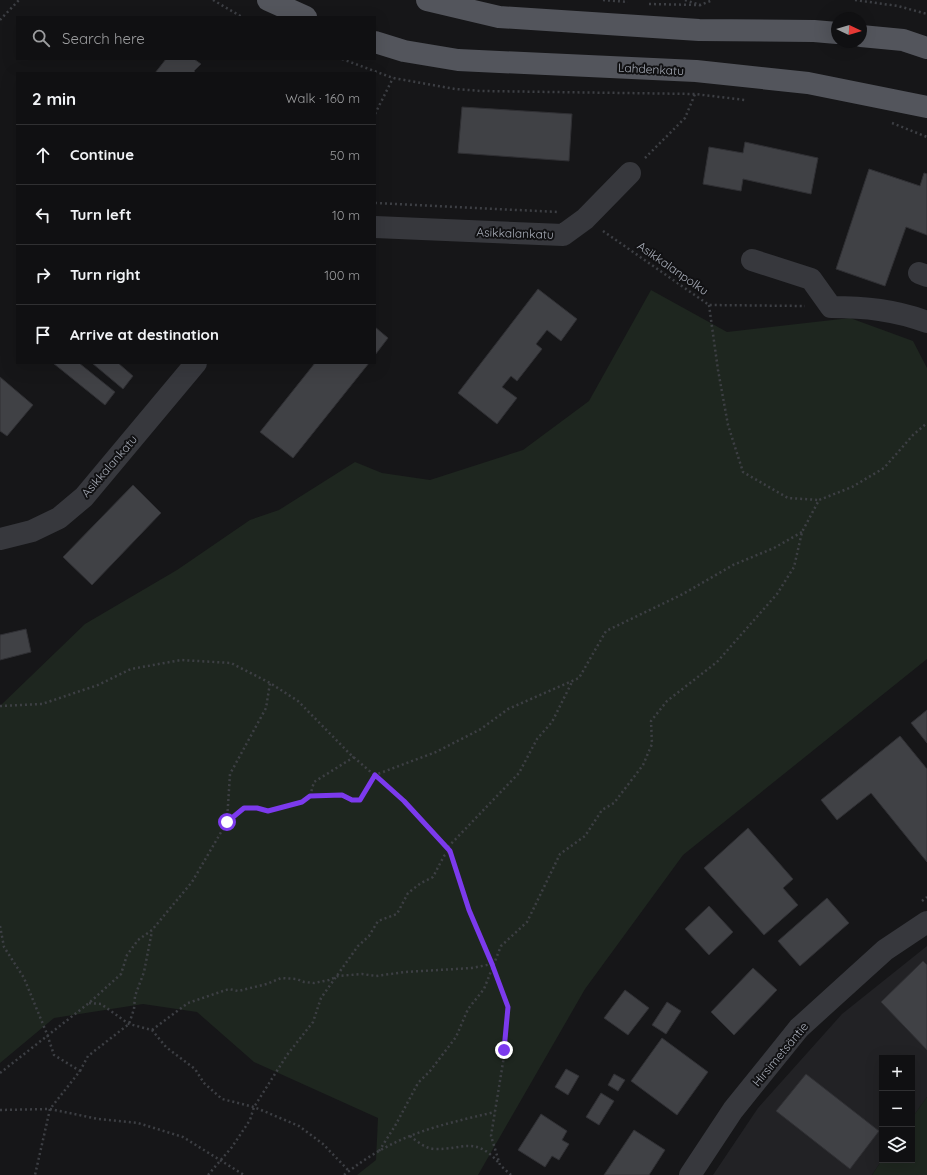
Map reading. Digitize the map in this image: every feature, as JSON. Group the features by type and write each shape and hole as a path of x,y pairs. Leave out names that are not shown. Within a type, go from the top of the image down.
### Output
{"main road":[{"path":"268,0 304,16"},
{"path":"427,0 499,17 699,30 831,32"},
{"path":"867,37 903,40 927,48"},
{"name":"Lahdenkatu","path":"376,42 404,51 458,60 696,71 808,83 927,107"}],"street":[{"name":"Asikkalankatu","path":"376,227 563,235 585,219 630,173"},
{"path":"752,260 811,279 831,307 871,307 908,314 927,322"},
{"name":"Asikkalankatu","path":"0,539 32,531 59,518 84,497 195,364"},
{"name":"Hirsimetsäntie","path":"690,1175 733,1110 799,1028 885,950 927,922"}],"path":[{"path":"0,20 19,0"},
{"path":"213,0 240,16"},
{"path":"603,0 634,3"},
{"path":"685,0 700,5"},
{"path":"642,3 700,5 713,0"},
{"path":"854,0 898,6 927,14"},
{"path":"699,30 700,5"},
{"path":"345,60 393,78 455,89 482,91 695,94 750,100"},
{"path":"630,173 685,118 695,94 696,71"},
{"path":"376,112 393,78"},
{"path":"890,122 927,137"},
{"name":"Asikkalanpolku","path":"376,203 576,212 710,305 831,307"},
{"path":"710,305 718,370 728,425 744,472 788,498 819,500 852,487 884,468 913,435 927,423"},
{"path":"379,1151 395,1126 418,1083 430,1072 456,1037 468,1009 484,989 492,964 501,946 528,922 560,854 585,836 602,810 614,803 643,765 652,744 651,721 667,701 717,662 777,594 794,568 802,532 819,500"},
{"path":"0,1073 89,1002 121,974 127,955 138,940 152,930 192,882 227,822 244,808 257,808 268,811 302,802 310,796 342,795 352,800 360,800 375,775 436,752 481,728 508,709 573,682 579,678 606,631 683,594 733,564 774,548 802,532"},
{"path":"0,706 42,704 98,685 131,669 181,660 231,663 270,683 298,701 354,757 404,801 448,847 450,851 469,910 508,1007 504,1050 491,1136 500,1165"},
{"path":"448,847 519,773 538,739 552,722 573,682"},
{"path":"227,822 230,774 266,708 270,683"},
{"path":"310,796 314,782 354,757"},
{"path":"208,1175 221,1160 250,1120 254,1107 288,1055 313,1022 321,998 358,946 368,936 378,921 397,914 408,893 421,883 433,877 444,856 450,851"},
{"path":"0,926 4,947 24,978 54,1055 80,1071"},
{"path":"35,1175 50,1108 80,1071 88,1056 129,1024 134,1009 135,996 144,972 152,930"},
{"path":"152,1030 188,1003 229,989 238,991 267,984 281,978 297,979 304,982 314,983 329,980 338,976 362,974 376,976 405,972 472,968 492,964"},
{"path":"89,1002 101,1004 129,1024 152,1030 166,1047 195,1069 204,1083 222,1098 254,1107 299,1126 323,1144 349,1171"},
{"path":"0,1110 50,1108 98,1120 138,1123 183,1137 244,1175"},
{"path":"344,1175 379,1151 428,1128 495,1112"},
{"path":"410,1136 421,1144 434,1149 465,1145 484,1149 511,1175"}],"shaded area":[{"path":"651,290 727,332 850,318 913,341 927,368 927,659 683,855 585,989 478,1175 357,1175 376,1160 378,1118 254,1062 197,1012 143,1004 54,1018 0,1063 0,706 85,624 177,570 250,520 279,510 355,462 382,473 430,480 523,450 589,401"},
{"path":"927,946 927,1097 915,1114 915,1055 879,1055 880,1163 872,1175 713,1175 758,1108 842,1014"},
{"path":"927,1097 927,1175 872,1175 880,1163 915,1163 915,1114"}],"building":[{"path":"165,60 195,60 201,64 194,71 195,72 156,72"},
{"path":"462,107 572,114 569,161 458,153"},
{"path":"745,142 818,158 811,194 743,179 741,191 703,184 709,147 743,153"},
{"path":"869,169 920,186 924,173 927,174 927,235 906,227 885,286 836,269"},
{"path":"538,289 577,319 561,341 547,330 536,344 542,349 517,381 511,376 502,387 517,398 497,424 458,393"},
{"path":"376,328 388,338 376,354"},
{"path":"54,364 80,364 115,392 105,405"},
{"path":"93,364 119,364 133,376 123,389"},
{"path":"314,364 368,364 293,458 260,432"},
{"path":"0,377 33,405 7,436 0,431"},
{"path":"133,485 161,513 92,585 63,557"},
{"path":"26,629 31,652 0,660 0,635"},
{"path":"927,710 927,743 911,723"},
{"path":"900,736 927,769 927,862 871,793 837,820 821,800"},
{"path":"748,828 793,879 783,888 798,905 764,935 704,868"},
{"path":"827,898 849,923 800,966 778,941"},
{"path":"709,906 733,932 709,955 685,929"},
{"path":"923,961 927,965 927,1050 881,1002"},
{"path":"753,968 777,990 734,1035 711,1012"},
{"path":"625,990 649,1008 628,1035 604,1018"},
{"path":"667,1002 681,1011 666,1034 652,1025"},
{"path":"662,1038 708,1072 677,1115 631,1081"},
{"path":"566,1069 579,1076 568,1095 555,1087"},
{"path":"614,1074 625,1080 618,1091 608,1085"},
{"path":"806,1074 879,1131 850,1169 776,1111"},
{"path":"601,1093 614,1101 599,1125 586,1117"},
{"path":"541,1114 567,1131 562,1140 569,1144 559,1160 552,1156 545,1167 518,1150"},
{"path":"634,1130 665,1150 649,1175 604,1175"}],"route":[{"path":"227,822 244,808 257,808 268,811 302,802 310,796 342,795 352,800 360,800 375,775 404,801 448,847 450,851 469,910 508,1007 504,1050"}]}
